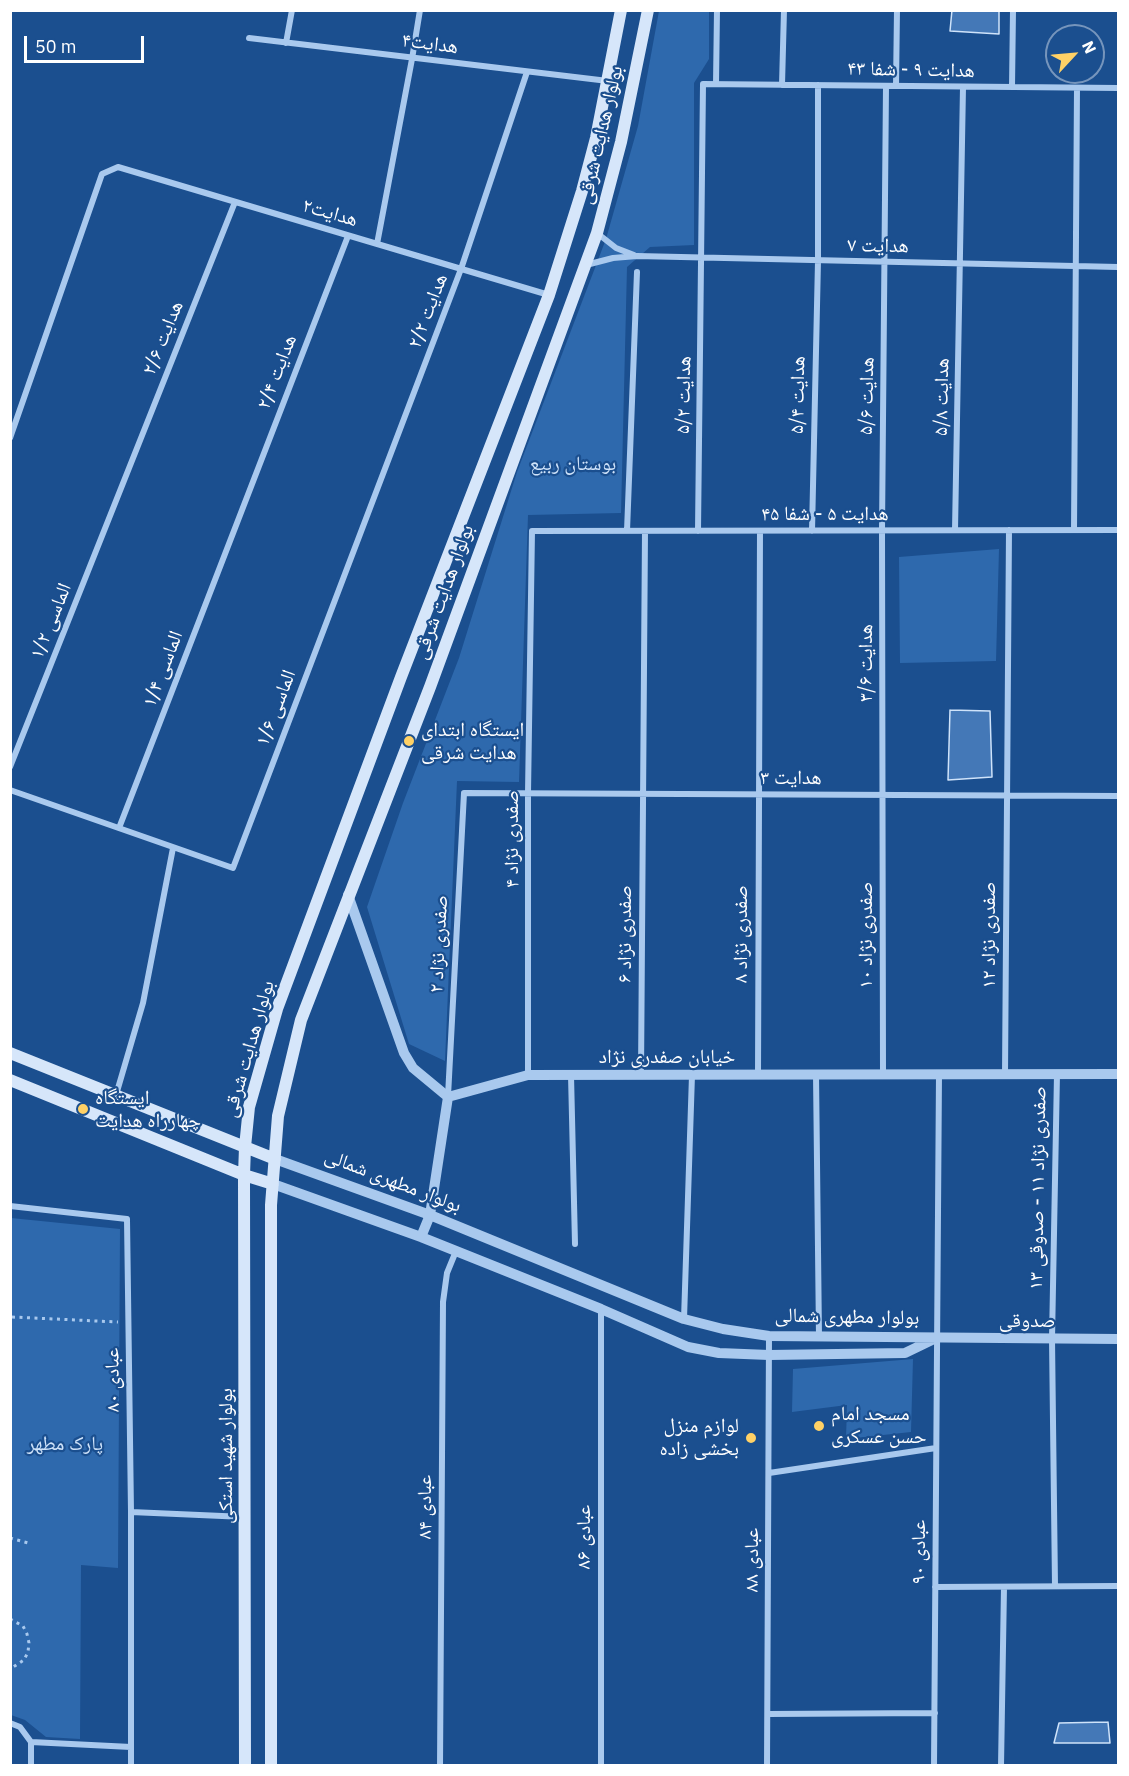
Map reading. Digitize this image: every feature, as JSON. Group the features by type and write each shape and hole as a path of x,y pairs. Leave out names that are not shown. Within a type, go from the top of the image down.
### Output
{"main road":[{"name":"بولوار هدایت شرقی","path":"245,1147 249,1107 278,1009 401,676 549,295 582,191 608,81 621,10"},
{"name":"بولوار هدایت شرقی","path":"273,1184 278,1116 302,1020 348,895 430,687 597,233 621,142 648,10"},
{"name":"بولوار مطهری شمالی","path":"10,1053 275,1159"},
{"name":"بولوار مطهری شمالی","path":"10,1080 244,1175 273,1184"},
{"name":"بولوار شهید استکی","path":"245,1147 245,1766"},
{"path":"271,1766 271,1241 273,1184"}],"street":[{"path":"286,43 292,10"},
{"path":"377,244 420,10"},
{"path":"716,84 717,10"},
{"path":"782,85 784,10"},
{"path":"896,86 897,10"},
{"path":"1012,87 1013,10"},
{"name":"هدایت۴","path":"249,38 608,81"},
{"name":"هدایت ۲/۲","path":"351,559 461,269 527,72"},
{"name":"هدایت ۹ - شفا ۴۳","path":"703,84 1119,88"},
{"name":"هدایت ۵/۲","path":"698,531 703,84"},
{"name":"هدایت ۵/۴","path":"812,531 818,261 818,85"},
{"name":"هدایت ۵/۶","path":"882,530 886,86"},
{"name":"هدایت ۵/۸","path":"955,530 963,87"},
{"path":"1074,530 1077,88"},
{"name":"هدایت۲","path":"10,438 102,174 118,167 549,295"},
{"name":"هدایت ۲/۶","path":"122,486 235,202"},
{"name":"هدایت ۷","path":"597,233 616,248 638,256"},
{"name":"هدایت ۲/۴","path":"237,521 348,236"},
{"name":"هدایت ۷","path":"585,266 613,258 638,256 1119,267"},
{"path":"627,531 637,272"},
{"name":"الماسی ۱/۲","path":"10,767 122,486"},
{"name":"الماسی ۱/۴","path":"119,828 237,521"},
{"name":"هدایت ۳/۶","path":"882,530 882,795"},
{"name":"صفدری نژاد ۱۲","path":"1005,1074 1009,530"},
{"name":"هدایت ۵ - شفا ۴۵","path":"532,531 1119,530"},
{"name":"صفدری نژاد ۴","path":"528,1075 528,793 532,531"},
{"name":"صفدری نژاد ۶","path":"641,1075 645,531"},
{"name":"صفدری نژاد ۸","path":"758,1074 760,531"},
{"name":"الماسی ۱/۶","path":"173,848 233,868 351,559"},
{"path":"10,790 173,848 143,1003 116,1096"},
{"name":"هدایت ۳","path":"464,793 1119,796"},
{"name":"صفدری نژاد ۲","path":"448,1096 464,793"},
{"name":"صفدری نژاد ۱۰","path":"882,795 883,1074"},
{"path":"348,895 404,1053 414,1068 448,1096 430,1215 421,1237"},
{"path":"816,1074 819,1337"},
{"name":"عبادی ۹۰","path":"934,1766 939,1074"},
{"name":"صفدری نژاد ۱۱ - صدوقی ۱۳","path":"1055,1586 1052,1339 1057,1074"},
{"name":"خیابان صفدری نژاد","path":"448,1096 528,1075 1119,1074"},
{"path":"571,1075 575,1244"},
{"path":"684,1319 692,1075"},
{"name":"بولوار مطهری شمالی","path":"275,1159 430,1215 684,1319 723,1329 769,1336 936,1338"},
{"name":"بولوار مطهری شمالی","path":"273,1184 421,1237 601,1309 688,1347 719,1353 769,1355 905,1353 936,1338"},
{"name":"عبادی ۸۰","path":"10,1206 127,1219 131,1512 131,1766"},
{"name":"عبادی ۸۴","path":"440,1766 443,1302 447,1273 456,1251"},
{"name":"عبادی ۸۶","path":"601,1309 601,1766"},
{"name":"عبادی ۸۸","path":"767,1766 769,1336"},
{"name":"صدوقی","path":"936,1338 1119,1339"},
{"path":"768,1473 936,1448"},
{"path":"131,1512 246,1517"},
{"path":"935,1587 1119,1586"},
{"path":"1001,1766 1004,1587"},
{"path":"768,1714 935,1713"},
{"path":"10,1723 20,1727 31,1742 31,1766"},
{"path":"31,1742 131,1747"}],"path":[{"path":"10,1328 11,1316 129,1323"},
{"path":"10,1538 28,1543"},
{"path":"10,1619 23,1626 29,1643 24,1660 10,1669"}],"green space":[{"name":"بوستان ربیع","path":"659,11 709,11 709,59 694,83 694,245 650,247 627,267 621,513 528,515 519,782 457,781 445,1061 409,1044 367,907 403,803 459,658 517,472 606,239 638,126"},
{"path":"999,549 996,661 900,663 899,557"},
{"name":"پارک مطهر","path":"11,1218 120,1229 118,1568 81,1565 80,1739 46,1737 25,1720 11,1715"},
{"path":"913,1359 911,1432 846,1439 847,1405 792,1412 793,1369"}],"building":[{"path":"952,10 999,10 999,34 950,31"},
{"path":"950,710 990,711 992,777 948,780"},
{"path":"1108,1722 1110,1743 1054,1743 1059,1723"}],"place":[{"name":"ایستگاه ابتدای هدایت شرقی","path":"409,741"},
{"name":"ایستگاه چهارراه هدایت","path":"83,1109"},
{"name":"مسجد امام حسن عسکری","path":"819,1426"},
{"name":"لوازم منزل بخشی زاده","path":"751,1438"}]}
